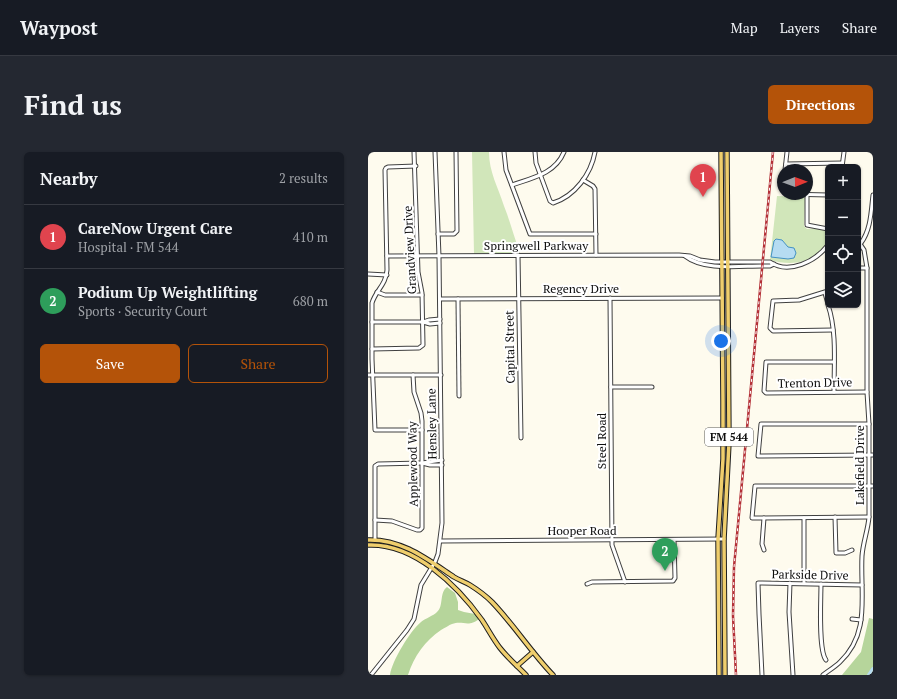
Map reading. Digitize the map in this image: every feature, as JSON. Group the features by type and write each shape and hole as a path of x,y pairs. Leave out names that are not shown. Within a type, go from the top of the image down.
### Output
{"main road":[{"name":"FM 544","path":"719,675 718,539 723,450 723,264 721,152"},
{"name":"FM 544","path":"725,675 724,539 729,442 727,152"},
{"path":"722,207 728,207"},
{"path":"722,329 729,329"},
{"path":"723,374 726,376 726,389 729,394"},
{"path":"721,492 724,496 725,511"},
{"path":"368,540 398,544 420,554 480,592 492,602 532,652 553,675"},
{"path":"374,540 374,545"},
{"path":"368,545 399,550 422,561 432,568 466,600 482,620 500,648 526,675"},
{"path":"718,600 724,600"},
{"path":"517,666 532,652"}],"street":[{"name":"Grandview Drive","path":"372,349 422,348 423,345 422,295 418,275 416,166 414,152"},
{"name":"Hensley Lane","path":"371,675 411,624 417,609 421,585 432,568 438,554 441,541 442,460 440,299 436,152"},
{"path":"438,234 455,233 457,231 456,152"},
{"path":"504,152 506,167 530,234 596,234"},
{"path":"534,152 535,160 550,201 554,203 575,189 583,180 590,168 595,152"},
{"path":"512,185 547,172 555,166 564,152"},
{"path":"786,164 787,152"},
{"path":"842,164 844,152"},
{"path":"813,164 825,165"},
{"path":"416,166 386,168 385,170 387,275 384,283 370,304 372,322 375,430 422,430"},
{"path":"583,180 595,189 596,255"},
{"path":"813,195 825,195"},
{"path":"861,240 867,234 871,219 873,195"},
{"path":"807,200 807,225 825,228"},
{"name":"Lakefield Drive","path":"823,675 840,663 849,652 856,641 861,620 862,554 869,517 871,455 866,392 867,268 866,258 861,247"},
{"name":"Springwell Parkway","path":"728,264 755,261 770,262 788,266 802,264 817,257 825,248"},
{"name":"Capital Street","path":"518,255 521,438"},
{"name":"Springwell Parkway","path":"387,256 679,255 686,256 705,264 755,266 770,266 774,264"},
{"path":"755,261 755,266"},
{"path":"861,268 867,268"},
{"path":"368,274 387,275"},
{"path":"377,292 385,295 422,295"},
{"path":"825,292 799,300 773,301 771,330 833,330"},
{"name":"Steel Road","path":"610,298 612,544 625,582"},
{"name":"Regency Drive","path":"440,299 722,298"},
{"path":"458,299 459,396"},
{"path":"830,308 832,314 833,330 834,392"},
{"path":"867,316 873,316"},
{"path":"867,320 873,320"},
{"path":"372,322 422,322 429,324 440,321"},
{"path":"867,360 873,360"},
{"name":"Trenton Drive","path":"834,362 766,362 765,392 866,392"},
{"path":"867,365 873,364"},
{"path":"368,375 440,375"},
{"name":"Applewood Way","path":"375,520 390,521 414,529 420,530 422,528 422,430 420,413 414,392 413,375"},
{"path":"611,387 652,387"},
{"path":"869,424 761,424 758,456 871,455"},
{"path":"374,540 374,467 376,465 422,463 442,460"},
{"path":"422,463 442,465"},
{"path":"869,517 752,518 755,486 871,486"},
{"path":"835,517 836,553 845,553 852,550"},
{"path":"764,518 762,544 764,550"},
{"path":"804,518 804,583"},
{"name":"Hooper Road","path":"441,541 724,539"},
{"path":"587,584 592,582 673,581 675,578 674,540"},
{"name":"Parkside Drive","path":"762,675 758,614 758,583 862,585"},
{"path":"790,583 789,612 793,675"},
{"path":"821,584 821,631 823,656 826,660"},
{"path":"852,619 861,620"}],"green space":[{"path":"472,152 489,152 492,173 520,253 474,254"},
{"path":"777,196 777,200 805,200 804,226 807,229 819,228 825,229 825,245 816,255 803,261 784,263 770,260"},
{"path":"447,587 455,593 458,602 458,610 475,614 479,619 472,623 452,624 441,630 430,639 421,650 413,662 408,675 390,675 394,662 407,639 421,622 439,609 443,593"},
{"path":"869,618 873,619 873,675 842,675 861,652"}],"water":[{"path":"776,239 782,240 788,247 794,248 796,253 794,258 788,259 771,257 774,241"}],"waterway":[{"path":"869,675 873,669"}],"railway":[{"path":"736,675 733,616 734,567 773,152"}],"place":[{"name":"CareNow Urgent Care","path":"703,197"},
{"name":"Podium Up Weightlifting","path":"665,571"}]}
